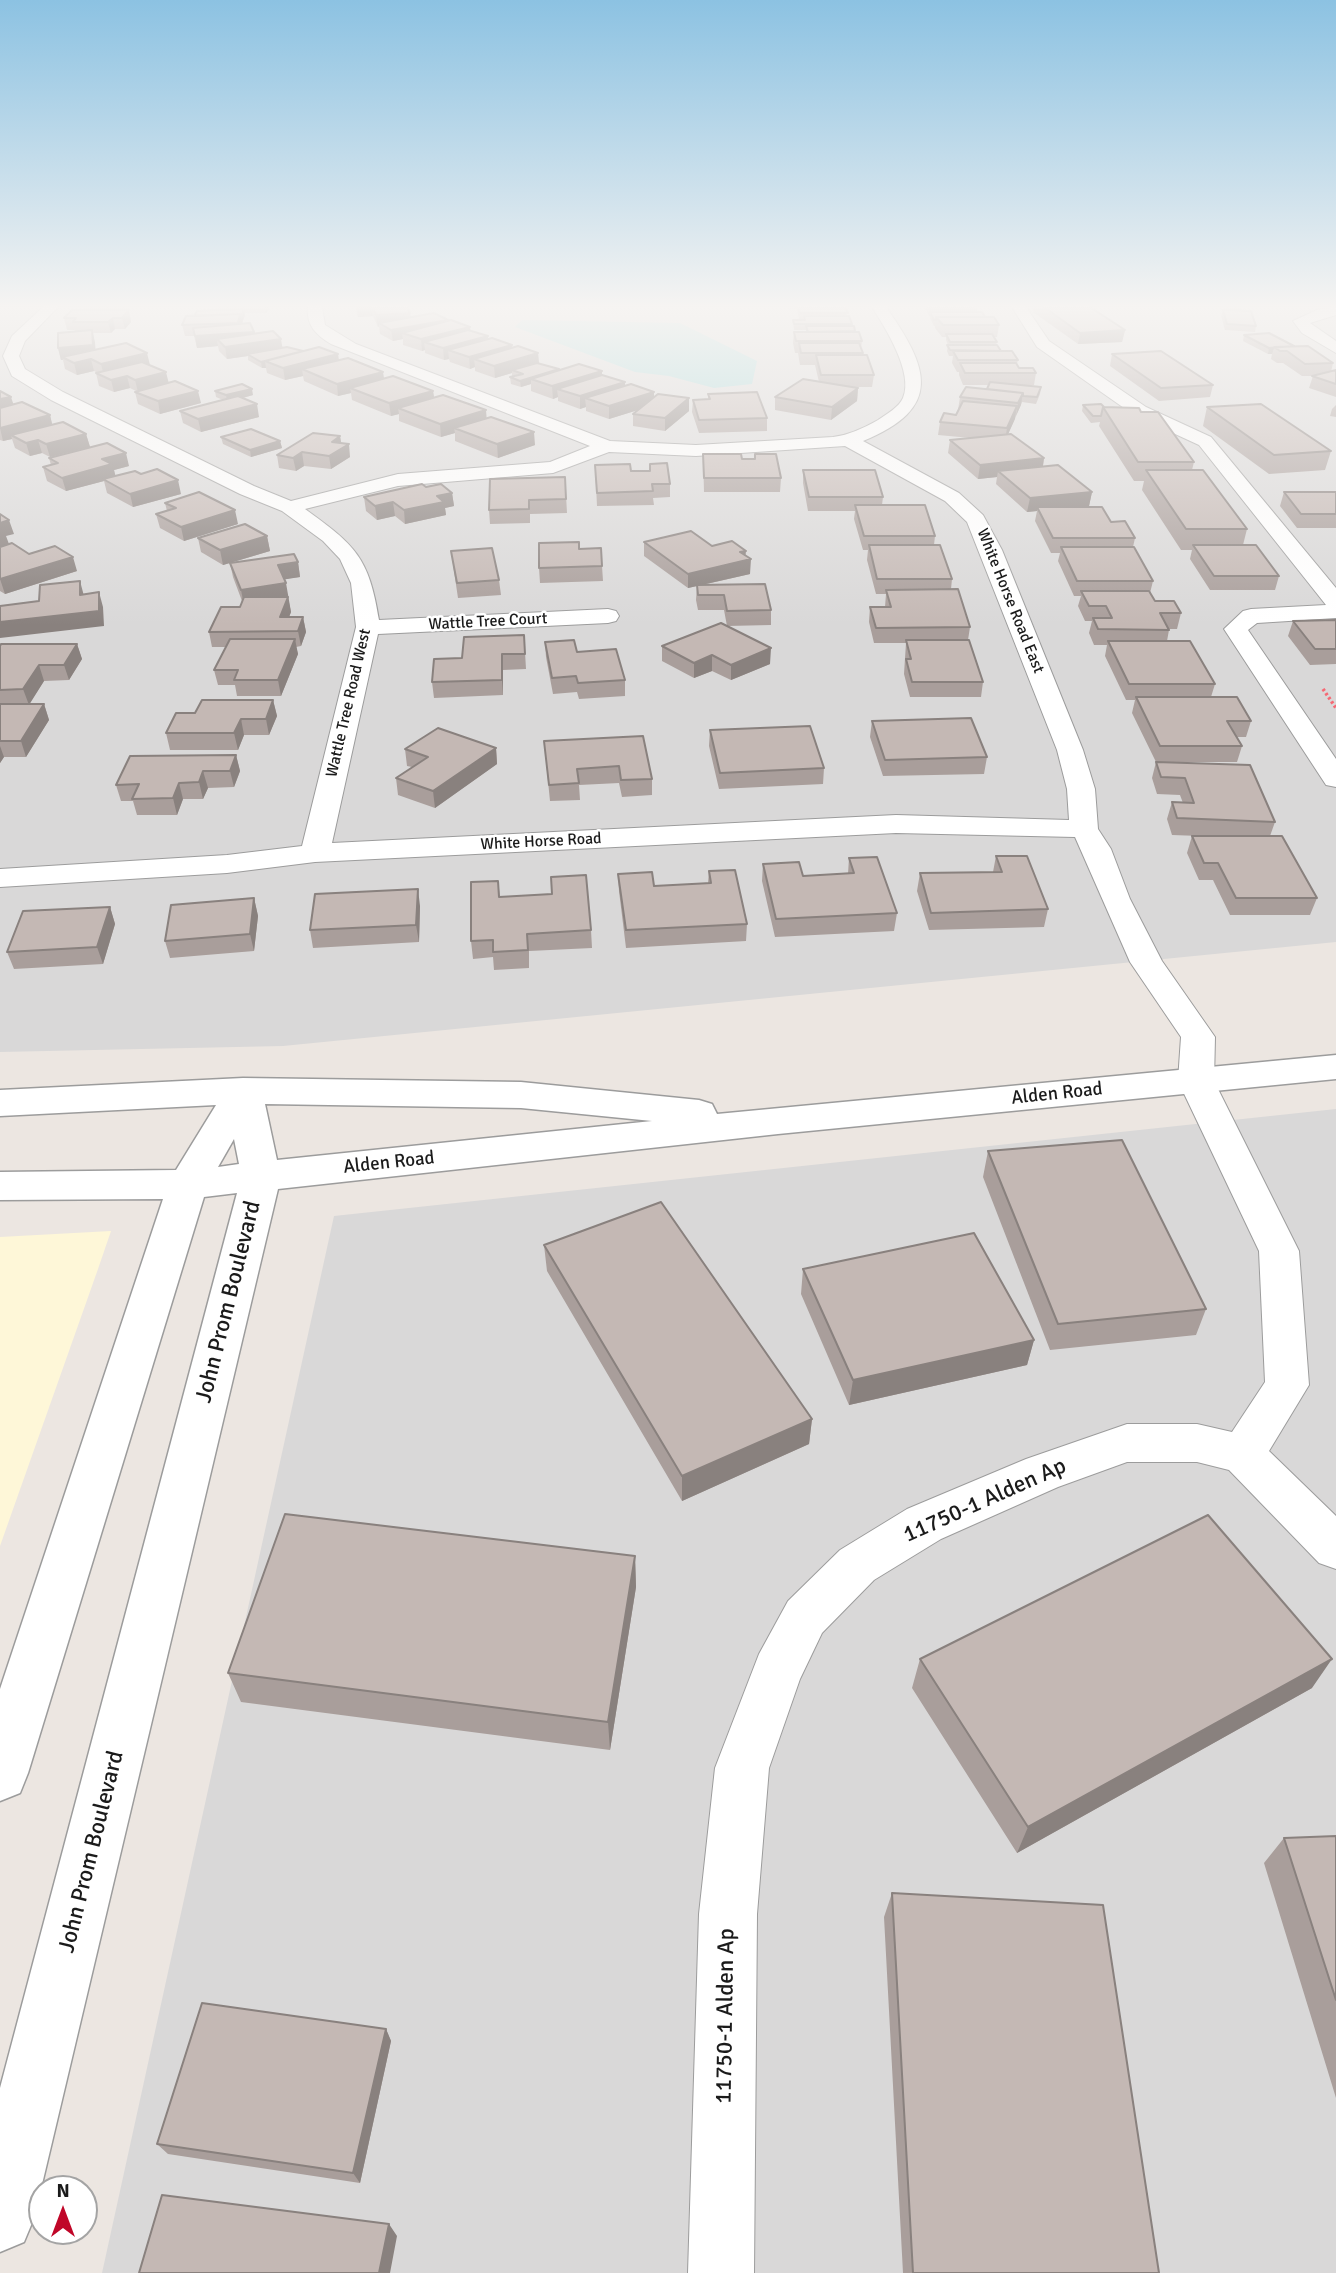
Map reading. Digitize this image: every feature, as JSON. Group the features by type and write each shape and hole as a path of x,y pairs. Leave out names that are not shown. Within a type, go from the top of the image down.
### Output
{"street":[{"name":"Wattle Tree Road West","path":"91,413 247,490 289,507 330,537 349,557 362,583 368,627 315,853"},
{"path":"522,413 607,446 691,450 848,440 897,413"},
{"path":"1144,413 1205,441 1336,603"},
{"name":"White Horse Road East","path":"848,440 952,497 976,519 991,550 1070,750 1081,789 1084,829"},
{"path":"289,507 398,480 534,471 553,467 607,446"},
{"path":"1336,611 1251,616 1236,629 1336,779"},
{"name":"Wattle Tree Court","path":"368,627 608,616"},
{"name":"White Horse Road","path":"0,878 227,864 315,853 896,824 1084,829"},
{"path":"1084,829 1096,849 1115,899 1146,962 1198,1037 1196,1081 1279,1251 1287,1385 1243,1454 1336,1548"},
{"name":"Alden Road","path":"0,1186 188,1184 778,1121 1336,1067"},
{"path":"0,1773 188,1184 243,1091"},
{"name":"Alden Road","path":"0,1103 243,1091 521,1095 778,1121"},
{"name":"John Prom Boulevard","path":"0,2218 261,1176 243,1091"},
{"name":"11750-1 Alden Ap","path":"721,2273 729,1914 742,1768 777,1671 805,1617 857,1565 924,1524 1042,1473 1127,1443 1197,1443 1243,1454"}],"path":[{"path":"1323,689 1336,708"}],"shaded area":[{"path":"0,413 1336,413 1336,942 283,1046 0,1052"},
{"path":"1336,1109 1336,2273 102,2273 334,1216"},
{"path":"111,1231 98,1269 0,1546 0,1237"}],"building":[{"path":"0,413 50,415 0,428"},
{"path":"185,413 221,413 198,419"},
{"path":"411,413 476,413 440,424"},
{"path":"634,413 671,413 665,418"},
{"path":"697,413 765,413 767,418 699,420"},
{"path":"944,413 1014,413 1007,428 940,422"},
{"path":"1107,413 1159,413 1194,462 1138,462"},
{"path":"1215,413 1275,413 1331,451 1274,455"},
{"path":"491,417 534,432 497,444 454,428"},
{"path":"63,422 86,434 46,444 38,440 26,443 11,435"},
{"path":"251,429 280,441 250,450 221,437"},
{"path":"313,433 340,436 332,442 349,444 329,456 302,452 293,458 277,455"},
{"path":"1011,434 1044,458 980,465 950,440"},
{"path":"107,443 126,453 102,459 112,464 62,478 43,467 58,463 49,458"},
{"path":"703,454 741,454 742,459 755,459 755,454 776,454 781,478 704,478"},
{"path":"667,463 670,484 652,484 653,491 597,493 595,465 630,464 631,471 650,471 650,464"},
{"path":"1058,465 1092,492 1030,498 998,471"},
{"path":"157,469 178,480 130,494 103,479 135,471 141,474"},
{"path":"803,470 875,470 883,497 809,497"},
{"path":"1146,470 1203,470 1247,529 1186,529"},
{"path":"565,477 566,499 529,500 529,509 489,510 490,479"},
{"path":"422,484 426,487 441,484 452,493 437,496 444,502 404,510 393,502 375,506 364,497"},
{"path":"199,492 235,510 181,527 156,514 176,508 165,503"},
{"path":"1284,492 1336,492 1336,514 1301,514"},
{"path":"855,505 925,505 935,536 864,536"},
{"path":"1037,507 1102,507 1111,522 1125,521 1135,538 1053,538"},
{"path":"0,514 9,520 0,523"},
{"path":"245,524 267,536 220,550 198,538"},
{"path":"691,531 712,546 732,541 746,551 740,552 751,559 688,574 644,542"},
{"path":"579,542 579,549 601,548 602,566 539,568 539,543"},
{"path":"12,543 29,554 55,546 73,557 0,579 0,547"},
{"path":"869,545 940,545 952,579 877,579"},
{"path":"1193,545 1256,545 1279,576 1214,576"},
{"path":"1061,547 1134,547 1153,581 1077,581"},
{"path":"492,548 499,580 457,583 451,551"},
{"path":"294,554 298,562 278,565 286,583 241,590 230,563"},
{"path":"80,581 80,595 99,592 99,611 0,622 0,606 39,601 40,585"},
{"path":"765,584 771,610 727,611 724,595 698,595 697,585"},
{"path":"958,589 970,627 876,628 870,607 891,607 886,590"},
{"path":"1081,591 1149,591 1155,601 1174,601 1181,613 1160,613 1169,630 1098,629 1093,618 1112,618 1106,606 1089,606"},
{"path":"244,597 288,597 280,617 303,617 298,631 209,632 221,607 240,607"},
{"path":"1336,620 1336,649 1315,649 1293,621"},
{"path":"721,623 771,648 731,665 712,655 694,663 662,646"},
{"path":"524,635 525,654 502,654 502,680 432,682 434,659 462,658 464,637"},
{"path":"230,639 295,639 278,680 234,680 238,670 214,670"},
{"path":"574,640 577,652 616,649 625,680 578,683 576,676 552,678 545,642"},
{"path":"906,640 969,640 983,682 912,682 906,659 911,659"},
{"path":"1108,641 1190,641 1215,684 1129,684"},
{"path":"1,644 77,644 64,665 39,665 23,689 0,690"},
{"path":"1136,697 1237,697 1251,721 1227,721 1242,746 1160,746"},
{"path":"202,700 273,700 266,719 241,719 234,733 166,733 176,713 195,713"},
{"path":"0,704 44,704 21,741 0,741"},
{"path":"971,718 987,757 885,760 872,721"},
{"path":"810,726 824,768 720,773 710,730"},
{"path":"438,728 496,748 433,791 396,778 428,757 405,749"},
{"path":"643,736 652,779 621,780 619,766 577,769 579,783 549,785 544,741"},
{"path":"236,755 230,771 203,771 199,782 179,783 173,798 132,799 139,784 116,785 130,756"},
{"path":"1156,762 1250,765 1275,822 1177,818 1172,802 1194,803 1185,778 1161,777"},
{"path":"1192,836 1282,836 1317,898 1236,898 1218,863 1204,863"},
{"path":"996,856 1027,856 1048,909 931,913 920,873 1002,872"},
{"path":"877,857 897,913 776,919 763,864 799,862 803,876 854,873 849,858"},
{"path":"735,870 747,924 626,930 618,874 652,872 654,886 711,883 709,871"},
{"path":"586,875 591,930 527,934 528,950 493,952 493,940 471,941 471,882 498,881 499,897 552,894 551,877"},
{"path":"418,889 416,925 310,930 315,894"},
{"path":"254,898 250,934 165,941 171,905"},
{"path":"110,907 97,947 7,952 23,911"},
{"path":"1122,1140 1206,1309 1058,1324 988,1151"},
{"path":"661,1202 812,1419 682,1476 544,1245"},
{"path":"974,1233 1034,1340 853,1380 803,1269"},
{"path":"285,1514 635,1556 608,1722 228,1673"},
{"path":"1208,1515 1332,1659 1028,1827 920,1659"},
{"path":"1336,1836 1336,2000 1284,1838"},
{"path":"892,1893 1103,1905 1159,2273 913,2273"},
{"path":"202,2003 386,2029 353,2173 157,2144"},
{"path":"162,2195 389,2224 379,2273 139,2273"}]}
